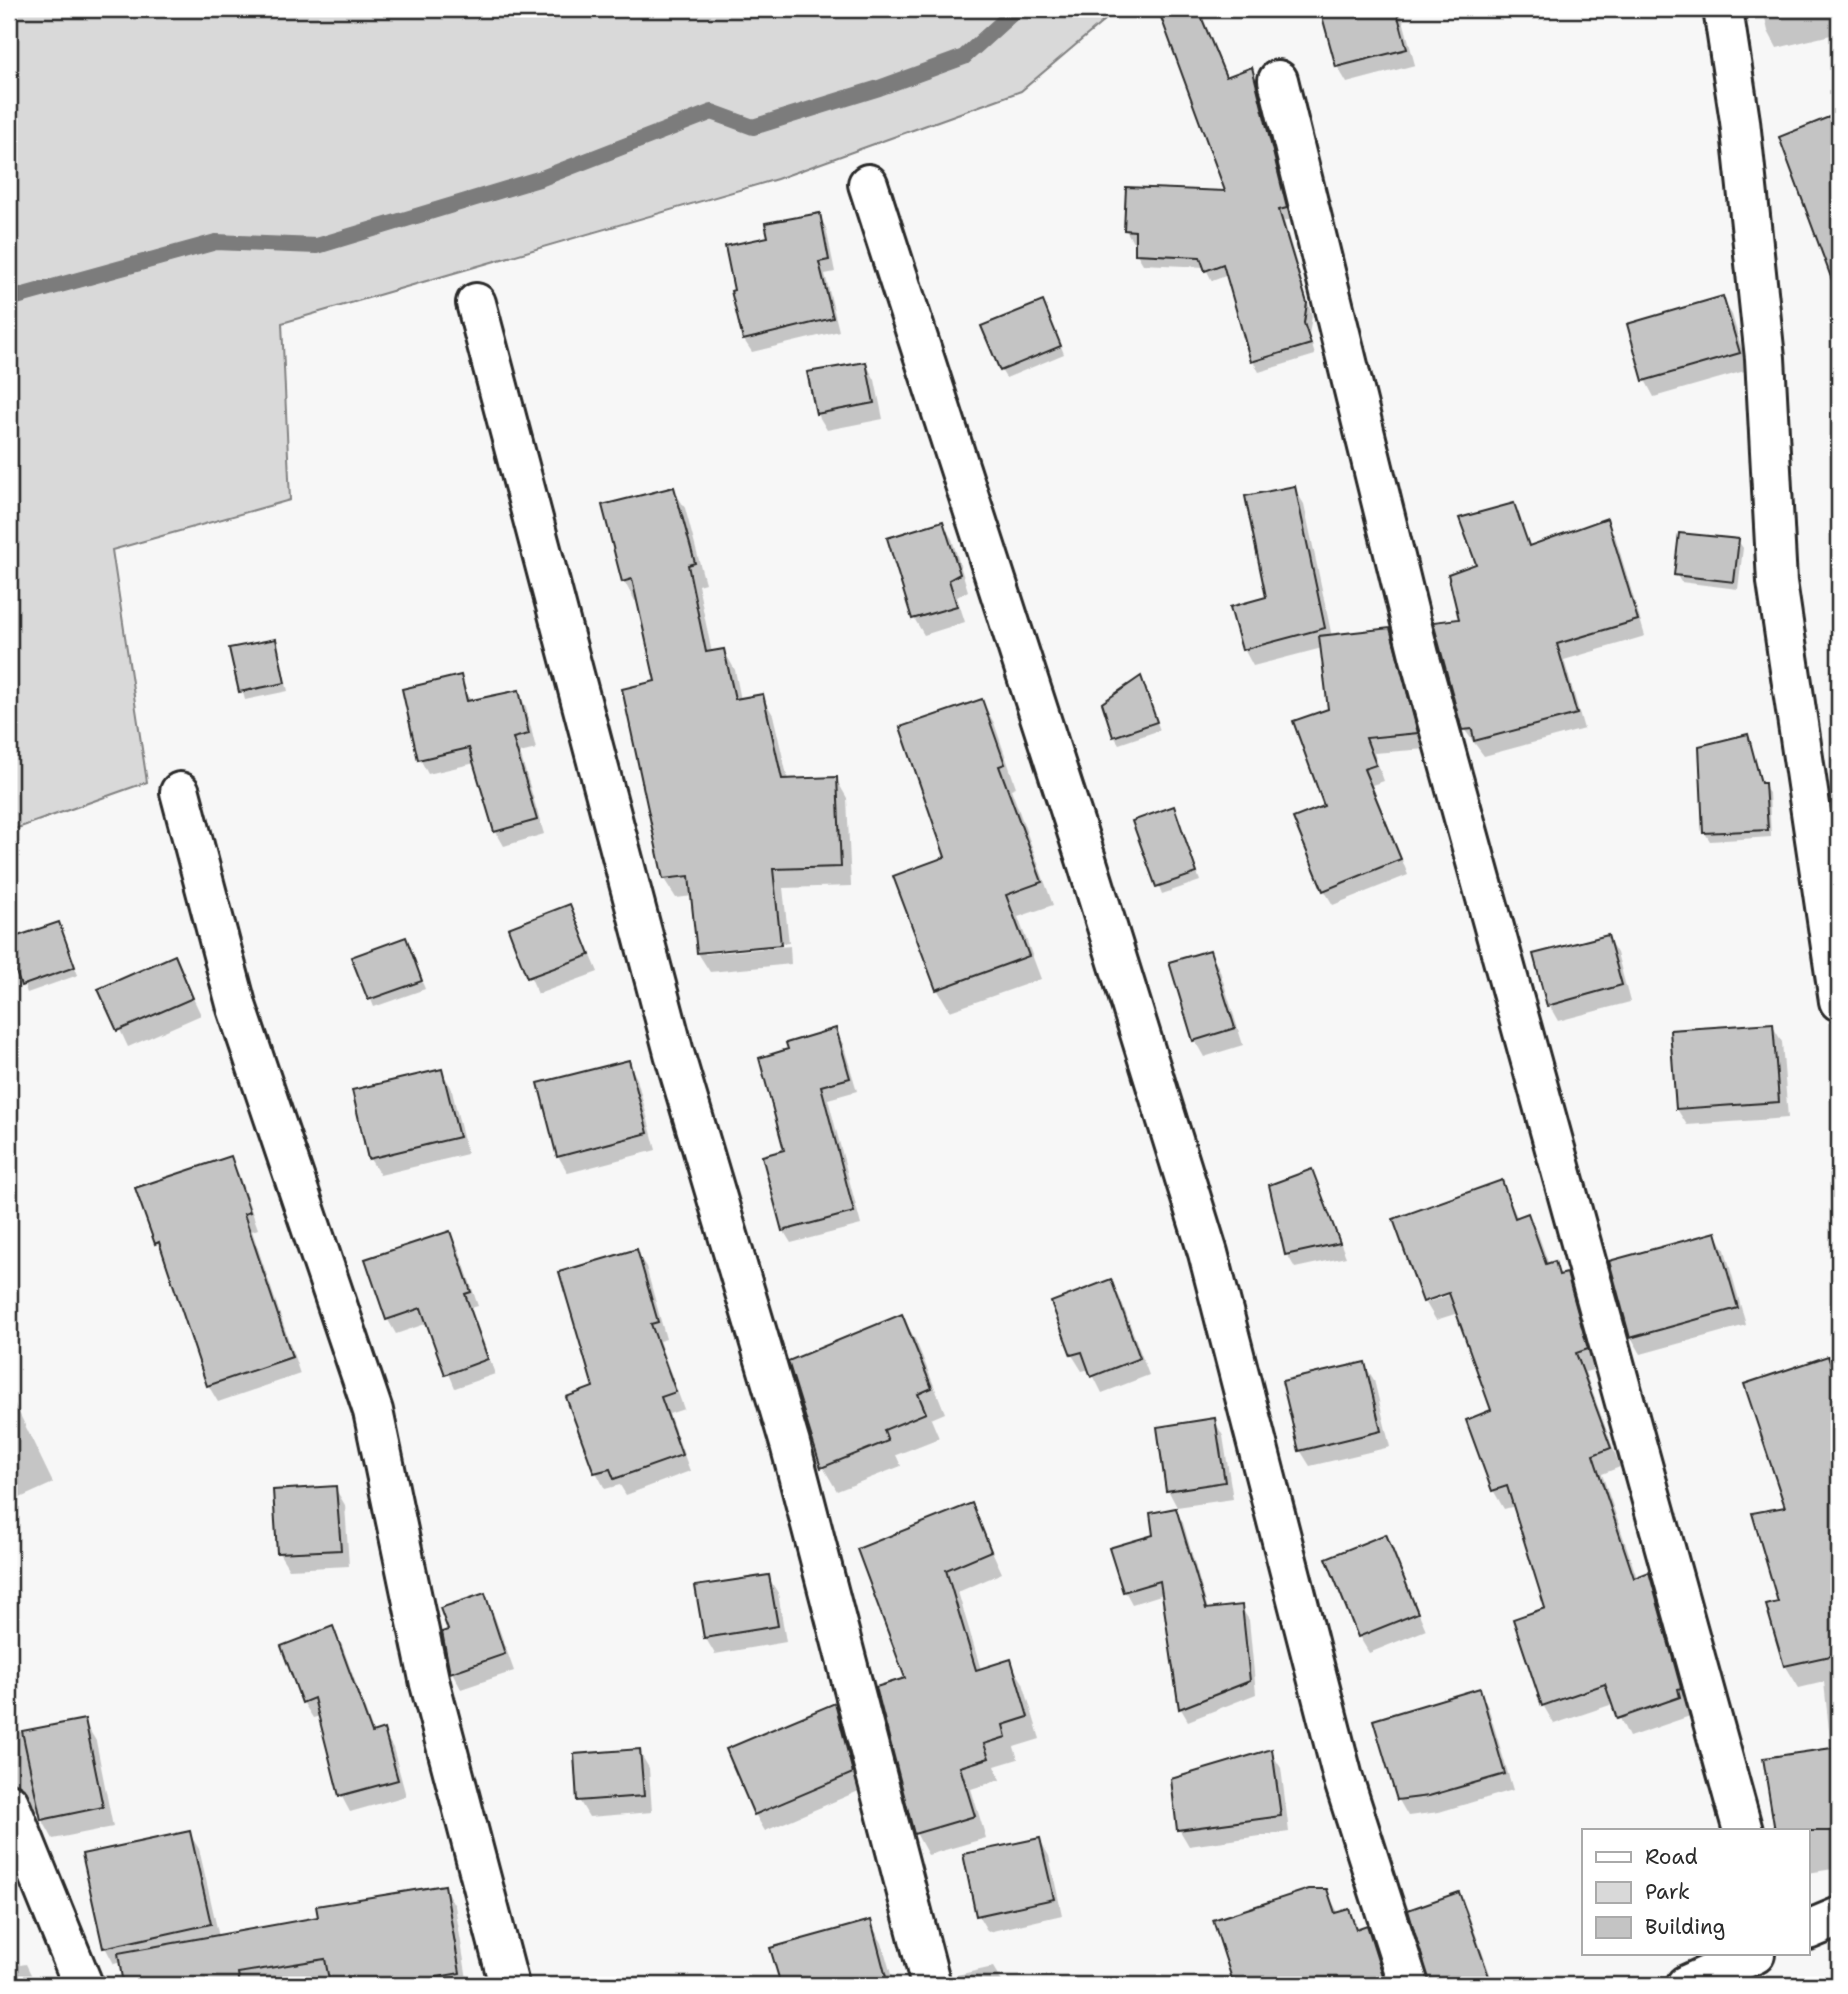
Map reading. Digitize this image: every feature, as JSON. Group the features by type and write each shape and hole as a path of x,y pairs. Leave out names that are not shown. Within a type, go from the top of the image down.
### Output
{"street":[{"path":"1723,9 1741,121 1765,358 1777,582 1839,1001"},
{"path":"1278,80 1419,655 1742,1829"},
{"path":"868,184 1087,862 1208,1253 1343,1778 1409,1985"},
{"path":"476,303 674,1053 790,1444 931,1985"},
{"path":"180,792 237,1008 373,1411 430,1684 509,1985"},
{"path":"9,1803 83,1985"},
{"path":"1810,1929 1839,1917"},
{"path":"1686,1985 1753,1955"}],"green space":[{"path":"9,9 1118,9 1021,91 777,179 282,323 290,500 112,550 147,782 9,831"}],"building":[{"path":"1158,9 1198,9 1226,77 1252,67 1287,208 1279,210 1307,303 1304,323 1311,344 1251,362 1223,264 1205,271 1200,257 1135,254 1135,231 1124,230 1126,187 1225,191"},
{"path":"1320,9 1396,9 1407,49 1336,67"},
{"path":"1839,113 1839,287 1835,288 1779,137"},
{"path":"820,213 829,260 819,262 833,318 743,340 731,291 734,290 725,246 768,237 765,223"},
{"path":"1723,296 1740,353 1643,381 1627,324"},
{"path":"1043,301 1061,346 1000,371 981,326"},
{"path":"866,362 874,403 816,414 807,372"},
{"path":"1295,486 1325,628 1242,650 1230,607 1266,597 1245,496"},
{"path":"674,487 695,563 688,565 706,652 724,649 735,699 763,694 782,779 837,777 841,867 773,869 781,945 697,953 689,876 663,879 622,689 655,681 632,579 622,582 602,505"},
{"path":"1514,503 1529,546 1607,518 1638,620 1557,644 1577,714 1474,741 1472,729 1462,730 1433,622 1459,619 1448,574 1476,564 1459,518"},
{"path":"943,521 960,574 949,580 957,606 912,619 887,538"},
{"path":"1679,533 1739,539 1734,582 1674,575"},
{"path":"1390,628 1418,733 1366,738 1376,765 1364,769 1401,859 1323,891 1293,818 1324,806 1293,721 1328,709 1319,636"},
{"path":"276,639 285,683 239,692 229,648"},
{"path":"461,675 467,701 519,690 529,734 513,738 537,820 494,832 469,748 418,760 402,689"},
{"path":"1141,676 1157,722 1113,737 1102,703"},
{"path":"982,699 1005,764 999,766 1042,882 1006,895 1029,956 936,990 893,876 945,857 900,727"},
{"path":"1748,734 1761,783 1765,783 1768,830 1703,833 1699,746"},
{"path":"1174,806 1197,873 1156,887 1132,821"},
{"path":"570,904 590,955 527,978 508,928"},
{"path":"59,922 75,967 21,986 9,952 9,939"},
{"path":"1608,935 1622,985 1547,1006 1533,954"},
{"path":"406,937 422,981 368,1000 351,957"},
{"path":"1210,950 1235,1028 1193,1041 1169,962"},
{"path":"175,955 193,998 117,1031 98,989"},
{"path":"1773,1023 1779,1102 1676,1109 1670,1030"},
{"path":"836,1028 850,1078 821,1086 854,1212 782,1231 762,1156 784,1150 759,1058 788,1049 786,1043"},
{"path":"629,1060 648,1133 557,1157 538,1083"},
{"path":"442,1069 459,1137 368,1159 352,1090"},
{"path":"231,1156 250,1212 244,1214 292,1357 207,1386 159,1242 155,1244 135,1188"},
{"path":"1312,1169 1340,1243 1285,1255 1269,1185"},
{"path":"1502,1180 1515,1218 1528,1213 1546,1264 1555,1261 1559,1275 1567,1273 1588,1349 1576,1353 1611,1448 1593,1455 1634,1578 1649,1572 1681,1688 1678,1689 1680,1697 1617,1719 1605,1684 1542,1706 1513,1619 1545,1608 1507,1486 1492,1491 1466,1420 1491,1410 1449,1293 1423,1302 1393,1219"},
{"path":"450,1231 471,1292 465,1294 488,1359 445,1375 421,1308 386,1320 365,1259"},
{"path":"1716,1232 1738,1308 1630,1338 1609,1261"},
{"path":"637,1249 658,1322 651,1324 676,1392 661,1397 682,1455 614,1479 610,1469 594,1473 566,1397 593,1387 559,1272"},
{"path":"1111,1279 1140,1358 1091,1377 1082,1352 1071,1355 1051,1302"},
{"path":"902,1314 932,1388 918,1394 926,1413 884,1430 888,1441 821,1468 788,1361"},
{"path":"1828,1356 1839,1391 1839,1654 1784,1666 1766,1605 1778,1602 1752,1513 1785,1507 1744,1384"},
{"path":"1365,1362 1381,1431 1299,1451 1282,1381"},
{"path":"1215,1418 1225,1482 1166,1491 1157,1427"},
{"path":"336,1486 341,1550 277,1553 273,1490"},
{"path":"972,1503 991,1551 946,1570 976,1670 1011,1659 1028,1717 1003,1725 1006,1737 984,1744 989,1758 960,1767 975,1816 914,1834 876,1687 905,1678 857,1549"},
{"path":"1176,1508 1206,1609 1242,1605 1250,1681 1179,1709 1160,1581 1123,1592 1109,1548 1153,1535 1150,1513"},
{"path":"1386,1534 1418,1613 1358,1637 1326,1558"},
{"path":"769,1575 778,1626 704,1638 695,1586"},
{"path":"485,1593 505,1654 450,1673 442,1632 448,1630 440,1608"},
{"path":"333,1626 372,1733 384,1729 398,1780 339,1796 314,1698 302,1703 281,1646"},
{"path":"1480,1688 1505,1774 1429,1796 1397,1800 1373,1720"},
{"path":"835,1703 853,1773 754,1815 726,1749"},
{"path":"85,1719 103,1807 41,1820 22,1731"},
{"path":"1839,1747 1839,1831 1775,1829 1763,1758"},
{"path":"640,1749 644,1796 577,1801 574,1754"},
{"path":"1272,1749 1281,1816 1177,1830 1171,1779"},
{"path":"190,1831 211,1924 103,1948 82,1854"},
{"path":"1040,1838 1054,1899 976,1916 963,1854"},
{"path":"445,1885 460,1973 421,1980 421,1985 330,1985 325,1959 238,1973 240,1985 185,1985 185,1981 123,1985 118,1953 318,1917 316,1906"},
{"path":"1309,1889 1327,1889 1335,1913 1349,1909 1356,1929 1367,1925 1386,1985 1234,1985 1213,1920"},
{"path":"1459,1892 1492,1985 1430,1985 1408,1910"},
{"path":"871,1920 888,1985 781,1985 770,1948"}],"waterway":[{"path":"9,299 216,242 317,246 542,178 712,112 753,127 879,88 964,57 1017,9"}]}
